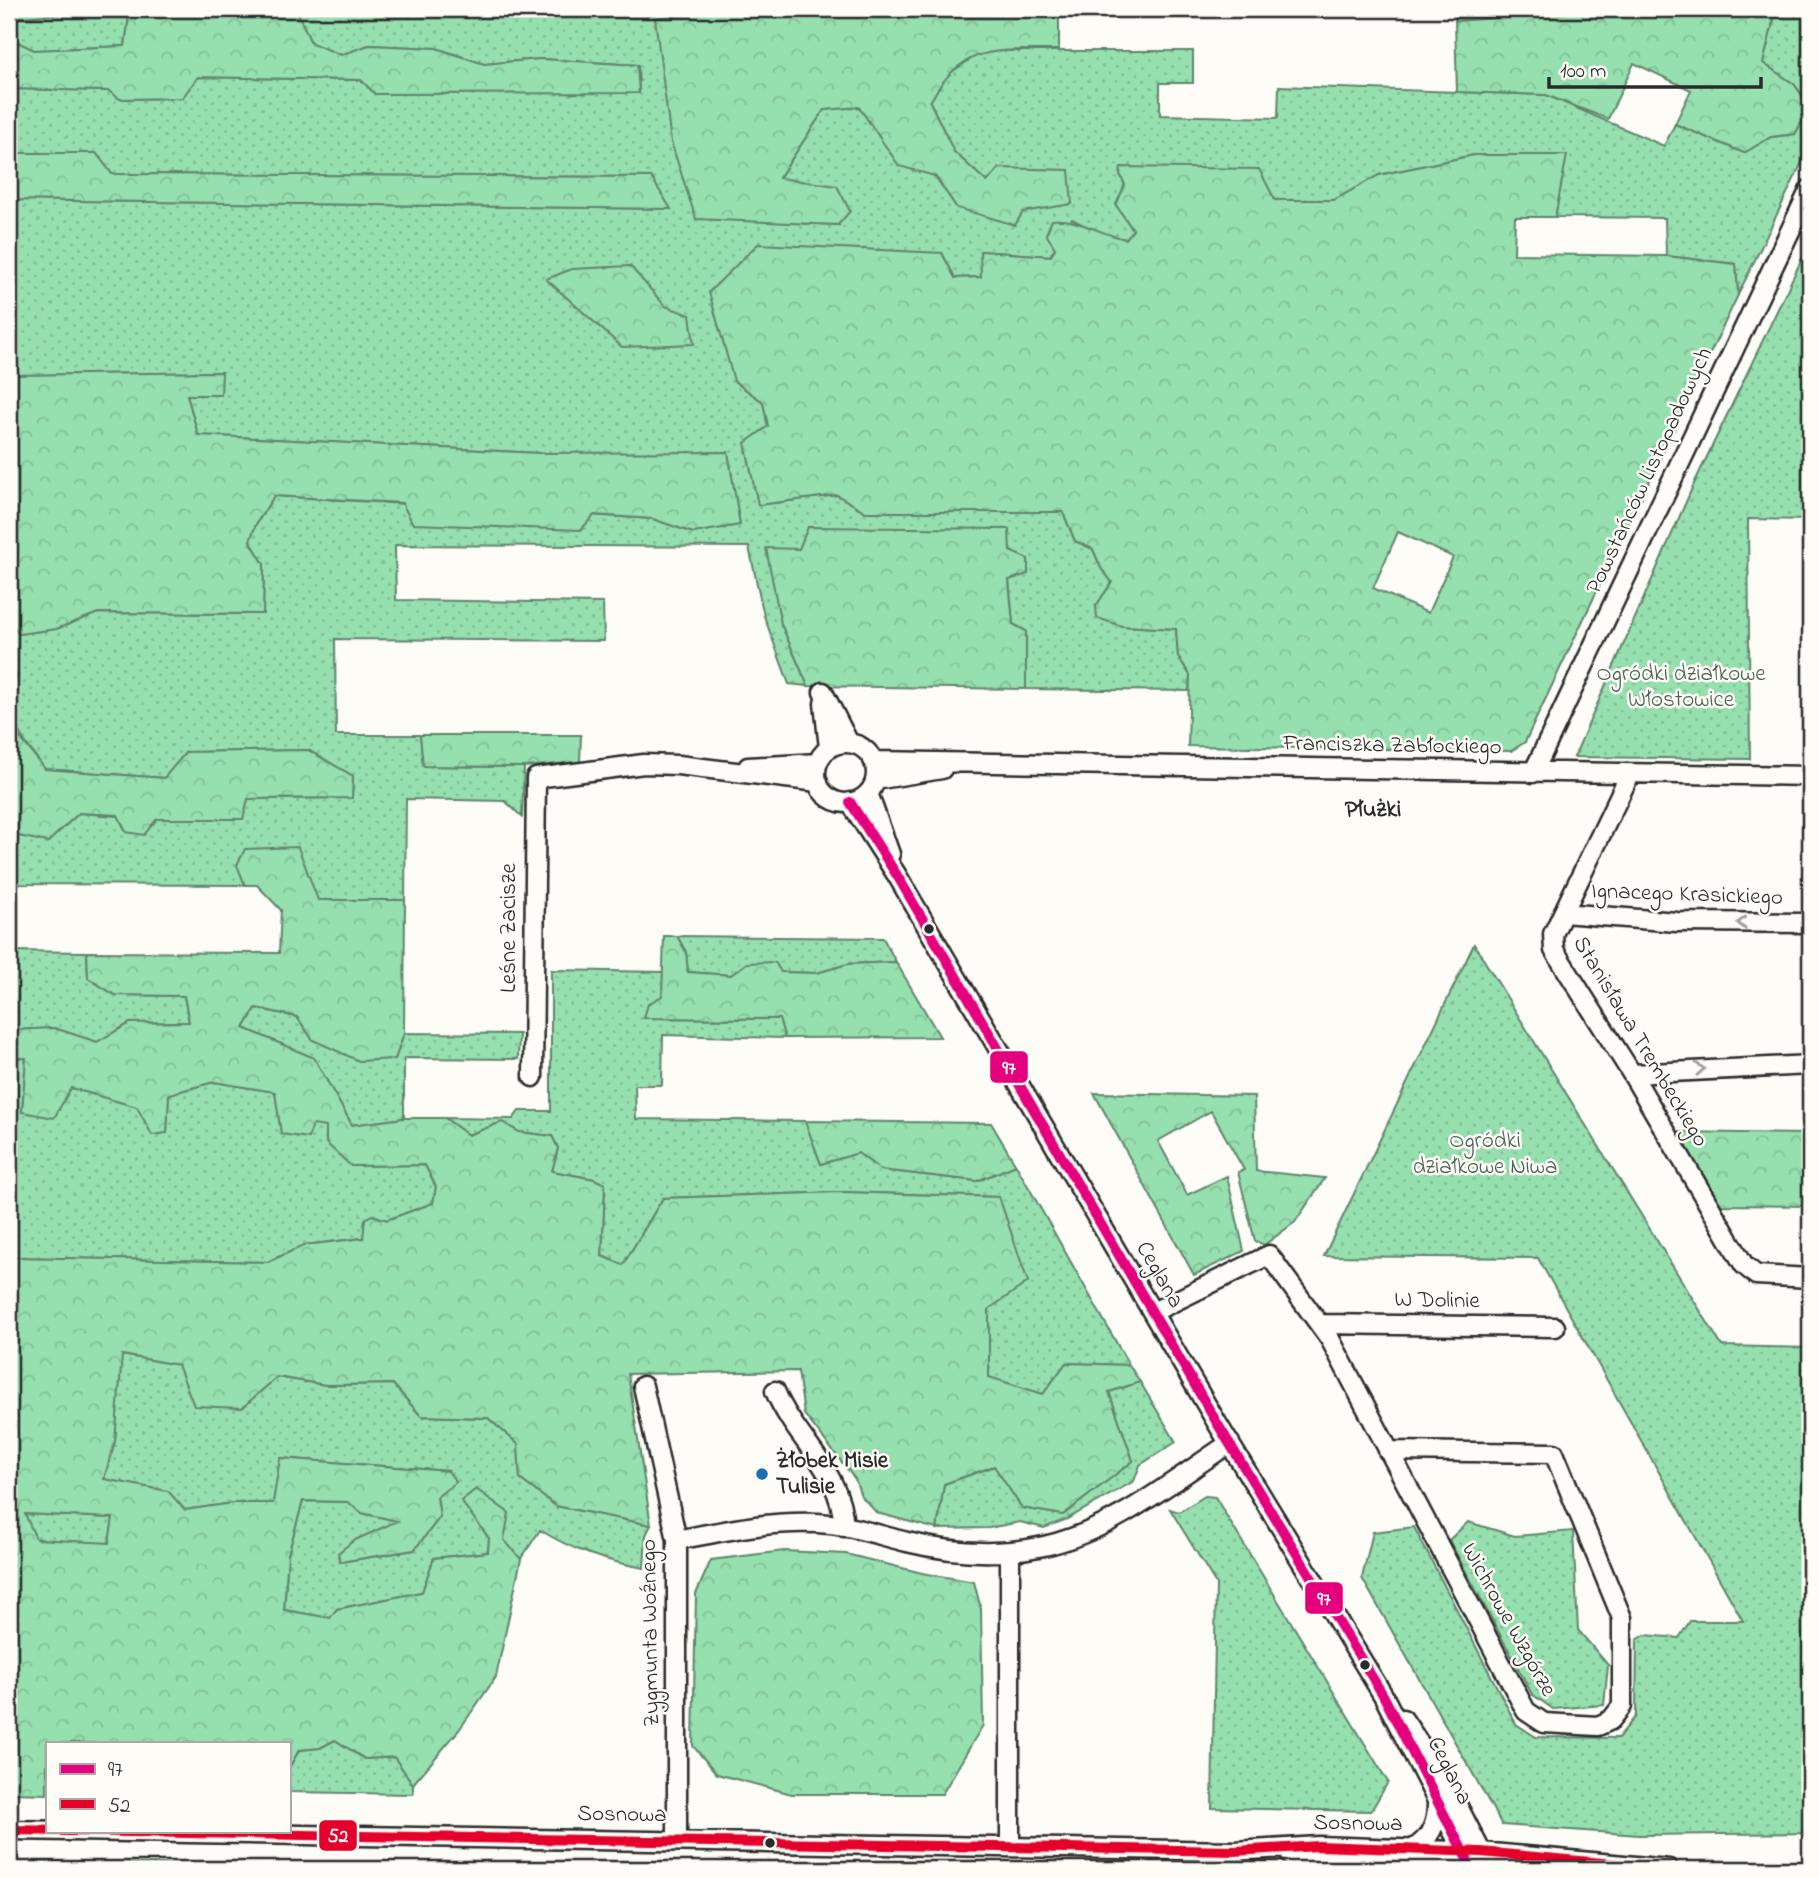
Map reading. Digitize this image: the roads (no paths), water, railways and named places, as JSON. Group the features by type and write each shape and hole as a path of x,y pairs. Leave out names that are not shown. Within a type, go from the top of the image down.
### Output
{"street":[{"name":"Powstańców Listopadowych","path":"1533,774 1810,189"},
{"path":"829,748 823,692 849,743 868,752 874,761 872,787 850,802 830,798 818,782 818,763 829,748 849,743"},
{"name":"Franciszka Zabłockiego","path":"874,761 1629,776 1810,776"},
{"path":"722,771 818,763"},
{"name":"Franciszka Zabłockiego","path":"872,787 973,763"},
{"name":"Leśne Zacisze","path":"533,1077 536,778 644,764 722,771"},
{"path":"722,771 818,782"},
{"name":"Stanisława Trembeckiego","path":"1629,776 1553,934 1554,950 1632,1074 1744,1265 1756,1275 1810,1278"},
{"name":"Ceglana","path":"872,787 898,877"},
{"name":"Ceglana","path":"850,802 898,877 1230,1443 1383,1695 1472,1869"},
{"name":"Ignacego Krasickiego","path":"1563,914 1676,922 1810,923"},
{"path":"1632,1074 1810,1065"},
{"name":"Wichrowe Wzgórze","path":"1153,1312 1269,1255 1330,1339 1388,1451 1526,1711 1544,1723 1598,1726 1611,1720 1622,1706 1622,1618 1554,1453 1388,1451"},
{"name":"W Dolinie","path":"1319,1324 1555,1327"},
{"name":"Zygmunta Woźnego","path":"643,1387 677,1540 677,1840"},
{"path":"775,1391 786,1418 836,1488 843,1502 844,1527"},
{"path":"677,1540 768,1523 799,1522 844,1527 943,1550 1010,1552 1046,1546 1098,1527 1122,1514 1230,1443"},
{"path":"1010,1552 1010,1846"},
{"name":"Ceglana","path":"1383,1695 1426,1749 1490,1869"},
{"path":"1413,1849 1422,1844 1437,1820 1437,1804"},
{"name":"Sosnowa","path":"9,1830 46,1831"},
{"name":"Sosnowa","path":"143,1832 1235,1851 1466,1869"},
{"name":"Sosnowa","path":"1235,1851 1319,1846 1462,1851 1666,1869"}],"place":[{"name":"Żłobek Misie Tulisie","path":"762,1474"}],"district":[{"name":"Płużki","path":"1373,810"}],"park label":[{"name":"Ogródki działkowe Włostowice","path":"1681,687"},
{"name":"Ogródki działkowe Niwa","path":"1485,1154"}]}
